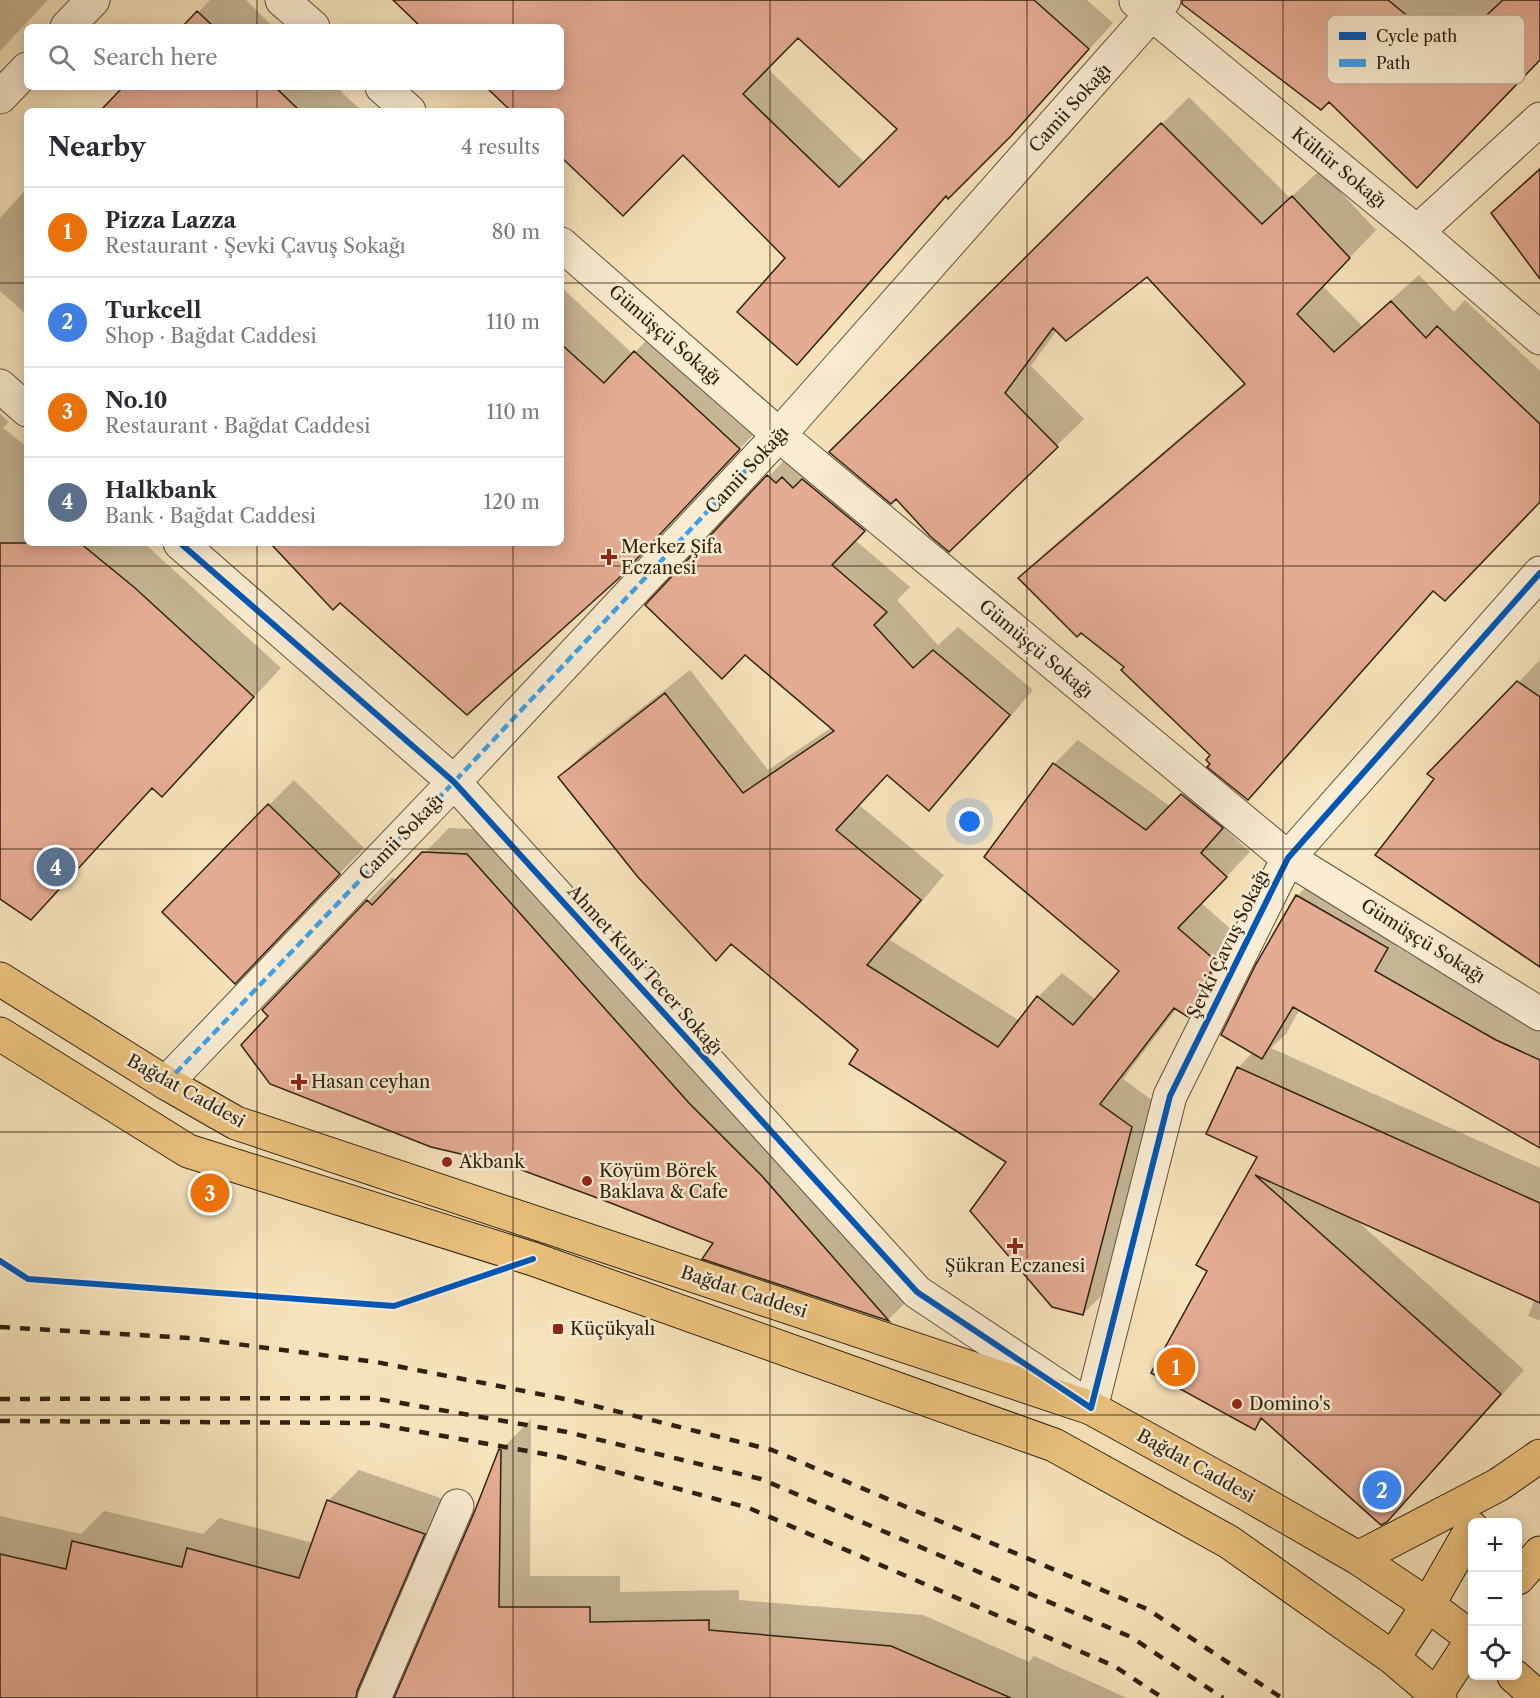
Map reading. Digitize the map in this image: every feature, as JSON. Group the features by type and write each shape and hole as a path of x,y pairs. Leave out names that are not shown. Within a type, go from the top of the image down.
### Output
{"main road":[{"name":"Bağdat Caddesi","path":"0,979 166,1083 236,1122 1091,1408 1358,1558 1468,1635"},
{"path":"0,1034 188,1151 540,1261 1054,1445 1229,1542 1393,1658 1438,1696 1468,1647"},
{"path":"1358,1558 1498,1485 1540,1456"},
{"path":"1478,1518 1498,1485"},
{"path":"1393,1658 1428,1605 1468,1537"},
{"path":"1522,1573 1540,1553"},
{"path":"1519,1680 1539,1698"}],"street":[{"path":"71,24 93,0"},
{"path":"282,0 310,24"},
{"name":"Kültür Sokağı","path":"1151,5 1417,232 1536,328"},
{"name":"Camii Sokağı","path":"166,1083 454,782 779,435 1151,5"},
{"path":"0,97 24,72"},
{"path":"385,90 406,108"},
{"path":"1417,232 1540,119"},
{"name":"Gümüşçü Sokağı","path":"564,247 779,435 1288,858 1540,1014"},
{"path":"0,386 24,407"},
{"name":"Ahmet Kutsi Tecer Sokağı","path":"183,546 454,782 917,1292 1091,1408"},
{"name":"Şevki Çavuş Sokağı","path":"1091,1408 1170,1096 1288,858 1540,573"},
{"path":"374,1698 457,1506"}],"building":[{"path":"393,0 1034,0 1089,49 1011,136 948,199 946,196 797,365 737,312 785,258 683,155 623,216 564,160 564,108 508,108 489,90 564,90 564,24 418,24","holes":["798,38 897,129 839,187 743,94"]},
{"path":"1182,0 1388,0 1406,15 1327,15 1327,84 1517,84 1417,188 1329,102 1321,110 1182,4"},
{"path":"1503,0 1540,0 1540,60 1525,76 1525,15 1487,15"},
{"path":"197,11 211,24 185,24"},
{"path":"120,90 278,90 297,108 103,108"},
{"path":"1161,123 1262,224 1292,196 1350,258 1297,314 1334,352 1391,301 1426,338 1437,326 1540,424 1540,502 1445,601 1433,591 1248,800 1207,767 1210,764 1206,760 1210,755 1121,670 1124,667 1081,633 1077,637 1018,578 1245,384 1147,277 1066,341 1053,328 1005,393 1058,447 949,552 930,536 896,499 891,504 829,452"},
{"path":"1540,169 1540,279 1491,213"},
{"path":"564,347 604,383 634,351 740,449 618,579 467,715 340,603 333,610 273,546 564,546"},
{"path":"767,475 776,483 782,477 793,488 802,479 865,531 832,565 887,612 874,625 913,668 933,650 1010,715 929,811 887,775 836,830 921,900 867,965 998,1047 1037,996 1073,1025 1119,971 984,857 1053,763 1146,830 1181,794 1223,828 1201,853 1227,877 1178,928 1216,961 1188,1017 1174,1008 1100,1104 1132,1127 1083,1315 1052,1307 970,1211 1006,1162 849,1064 858,1050 731,944 716,961 637,876 558,777 665,693 743,793 834,731 745,655 722,679 645,605"},
{"path":"0,543 24,543 24,546 84,546 135,588 254,697 162,797 152,788 31,920 0,899"},
{"path":"1517,681 1540,697 1540,967 1375,855 1434,779 1427,774"},
{"path":"268,804 340,874 235,984 162,912"},
{"path":"422,852 467,854 689,1103 762,1176 889,1321 702,1259 713,1243 603,1200 508,1165 431,1147 270,1084 241,1045 268,1016 262,1010 367,900 372,905"},
{"path":"1296,895 1388,948 1375,971 1496,1040 1540,1060 1540,1148 1293,1007 1262,1059 1221,1035 1256,964"},
{"path":"1237,1067 1540,1203 1540,1303 1255,1175 1501,1394 1387,1522 1381,1525 1261,1418 1255,1430 1151,1373 1207,1271 1196,1265 1257,1157 1206,1134"},
{"path":"499,1449 501,1450 499,1607 590,1607 590,1622 709,1620 709,1630 891,1646 1011,1698 394,1698 474,1513"},
{"path":"327,1500 425,1534 356,1698 0,1698 0,1554 66,1569 72,1541 182,1567 187,1548 299,1578"}],"railway":[{"path":"0,1327 190,1338 376,1362 575,1401 772,1450 1147,1609 1282,1698"},
{"path":"0,1399 372,1398 567,1432 761,1479 1131,1637 1223,1698"},
{"path":"0,1421 370,1423 561,1457 749,1508 1114,1666 1163,1698"}],"marked path":[{"path":"166,1083 454,782 779,435"}],"cycle path":[{"path":"183,546 454,782 917,1292 1091,1408 1170,1096 1288,858 1540,573"},
{"path":"0,1261 28,1279 394,1306 533,1259"}],"place":[{"name":"Merkez Şifa Eczanesi","path":"609,557"},
{"name":"Halkbank","path":"56,867"},
{"name":"Hasan ceyhan","path":"299,1082"},
{"name":"Akbank","path":"447,1162"},
{"name":"Köyüm Börek Baklava & Cafe","path":"587,1181"},
{"name":"No.10","path":"210,1193"},
{"name":"Şükran Eczanesi","path":"1015,1246"},
{"name":"Küçükyalı","path":"558,1329"},
{"name":"Pizza Lazza","path":"1176,1367"},
{"name":"Domino's","path":"1237,1404"},
{"name":"Turkcell","path":"1382,1490"}]}
